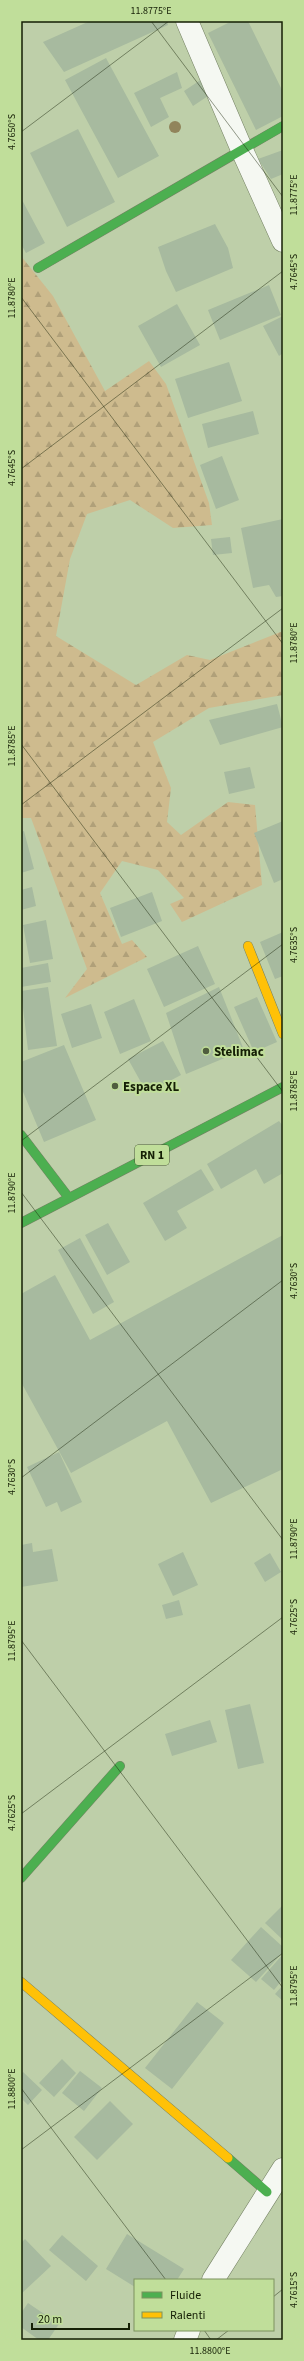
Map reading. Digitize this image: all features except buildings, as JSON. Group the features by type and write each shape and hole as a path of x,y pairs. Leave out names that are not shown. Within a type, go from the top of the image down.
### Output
{"main road":[{"path":"38,268 283,126"},
{"path":"248,946 283,1034"},
{"name":"RN 1","path":"21,1223 283,1086"},
{"path":"21,1135 70,1198"},
{"path":"21,1878 120,1766"},
{"path":"21,1982 267,2192"}],"street":[{"path":"187,21 283,241"},
{"path":"214,2279 267,2192 283,2169"}],"green space":[{"path":"21,256 53,296 105,391 149,361 166,384 209,503 212,525 173,528 130,500 87,514 70,559 56,636 136,685 187,655 210,660 283,631 283,695 209,708 153,742 171,788 167,822 181,835 228,802 255,805 262,885 182,922 170,904 184,898 158,870 122,861 100,893 122,944 132,940 147,957 65,998 87,969 31,818 21,818"}],"traffic: fast":[{"path":"38,268 283,126"},
{"path":"21,1223 283,1087"},
{"path":"21,1135 69,1198"},
{"path":"21,1878 120,1766"},
{"path":"228,2158 267,2192"}],"traffic: slow":[{"path":"248,946 283,1034"},
{"path":"21,1982 228,2158"}],"place":[{"name":"Stelimac","path":"206,1051"},
{"name":"Espace XL","path":"115,1086"}]}
